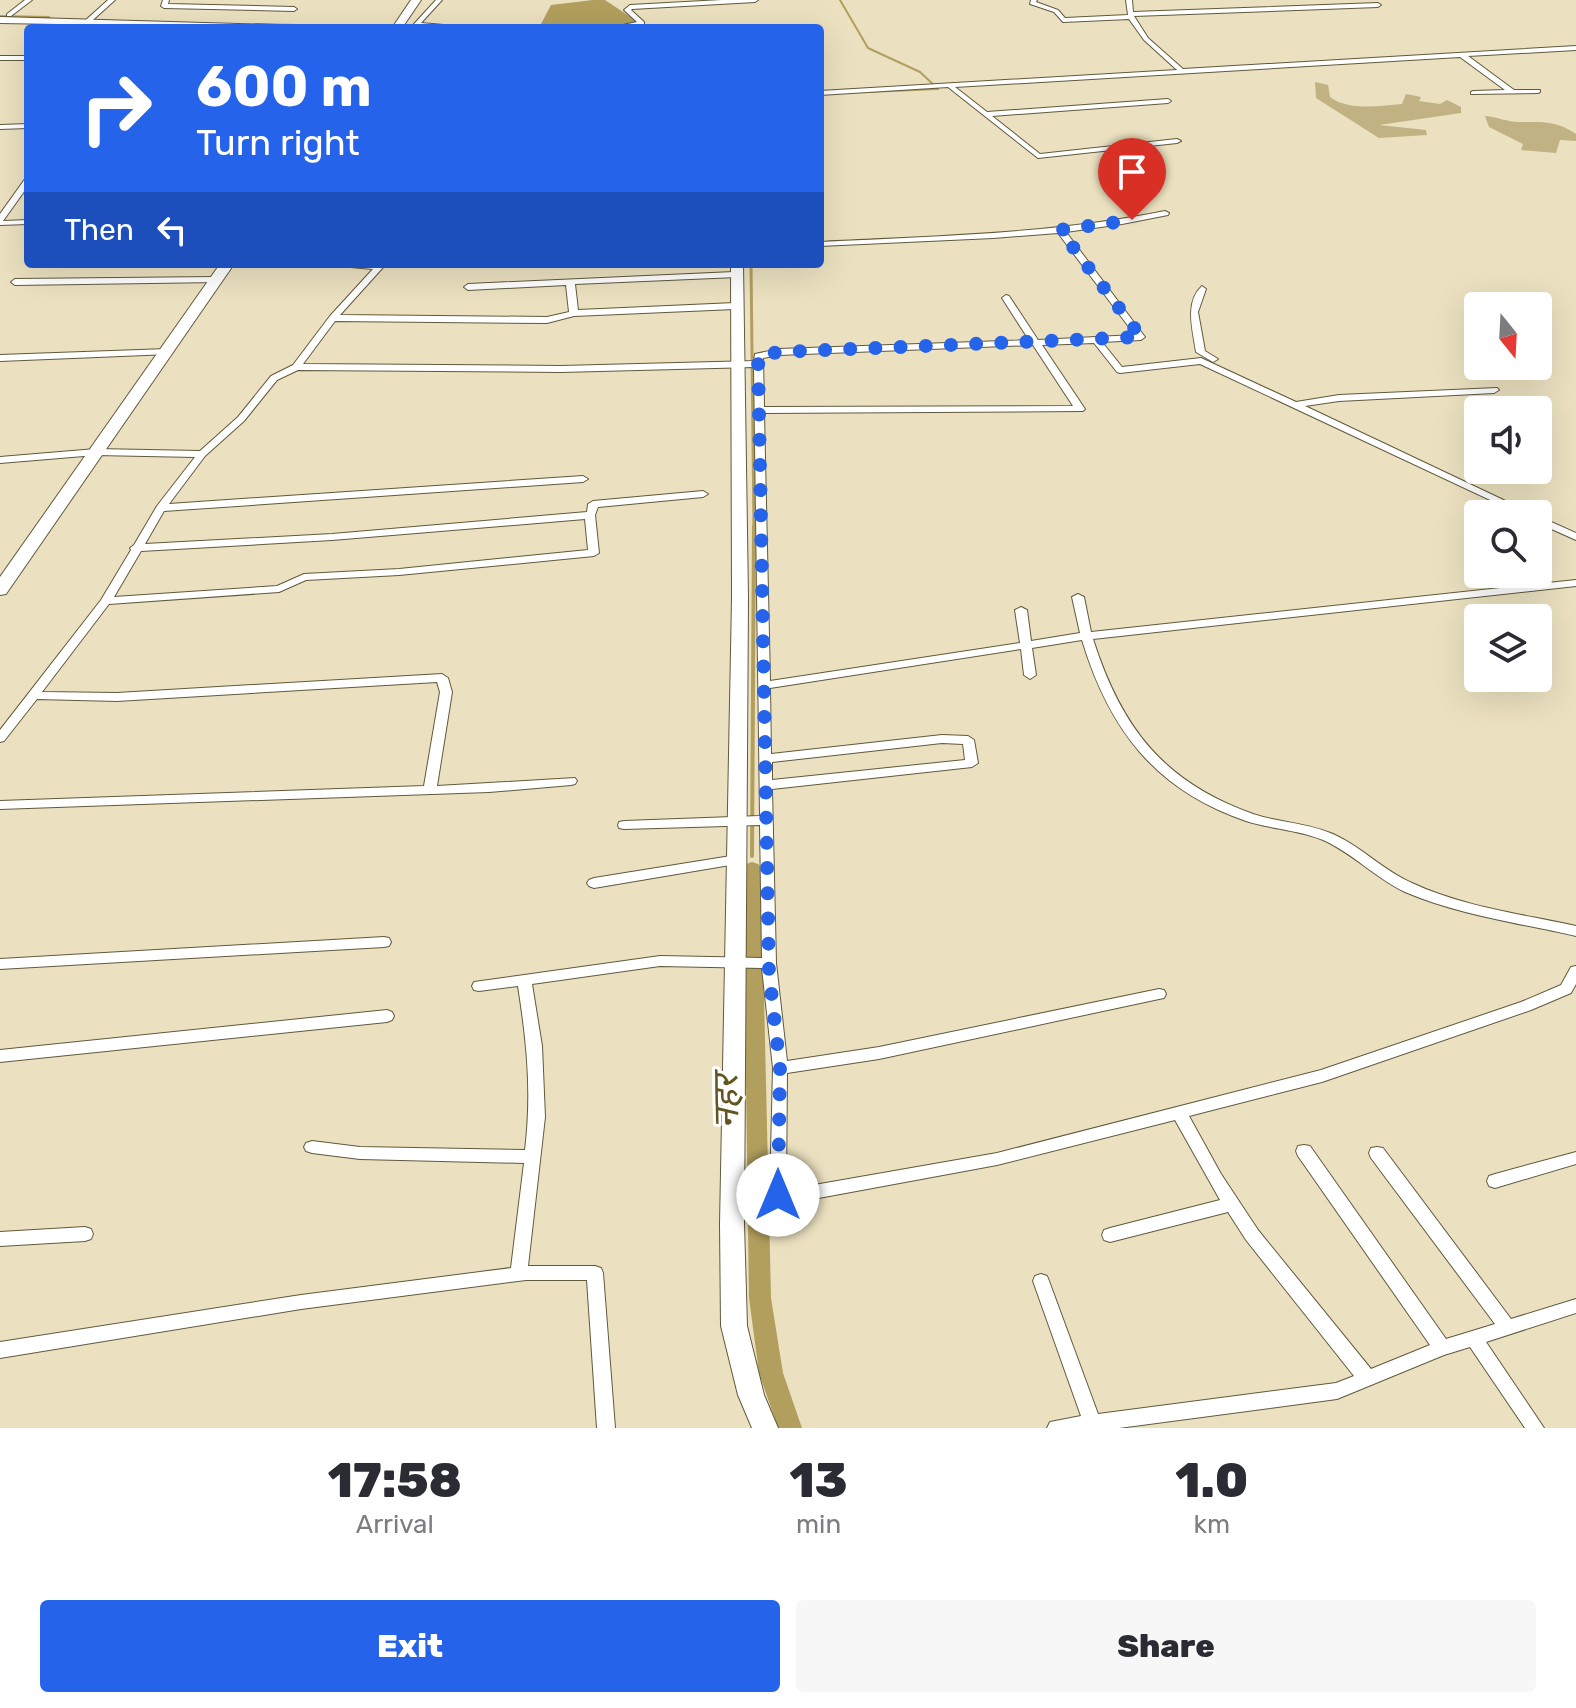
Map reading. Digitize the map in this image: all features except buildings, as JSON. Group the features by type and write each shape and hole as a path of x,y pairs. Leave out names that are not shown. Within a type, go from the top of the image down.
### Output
{"main road":[{"path":"400,24 416,0"},
{"path":"0,590 224,268"}],"street":[{"path":"4,17 29,0"},
{"path":"87,23 112,0"},
{"path":"166,0 164,6 224,4 294,9"},
{"path":"417,24 439,0"},
{"path":"636,24 642,23 627,10 630,7 755,0"},
{"path":"1034,0 1032,3 1056,11 1063,20 1378,5"},
{"path":"1129,0 1130,16 1143,36 1180,69"},
{"path":"4,17 110,24"},
{"path":"824,93 951,87 1180,69 1576,48"},
{"path":"1462,55 1512,91"},
{"path":"0,58 24,58"},
{"path":"951,87 1038,156 1177,141"},
{"path":"1473,93 1538,91"},
{"path":"987,114 1168,101"},
{"path":"0,127 24,126"},
{"path":"0,221 24,187"},
{"path":"824,244 1060,230 1165,213"},
{"path":"0,221 24,222"},
{"path":"296,367 561,369 747,364 758,356 779,352 1037,344 1141,337 1060,230"},
{"path":"0,738 106,601 161,508 202,454 241,419 274,378 296,367 333,318 378,268"},
{"path":"468,287 735,270 735,306 760,410 769,963 780,1068 778,1195 797,1195 982,1163 1322,1076 1526,1006 1566,989 1576,971"},
{"path":"15,282 216,280"},
{"path":"570,282 574,313"},
{"path":"1202,289 1194,312 1201,352 1223,365"},
{"path":"760,410 1080,409 1006,298"},
{"path":"333,318 547,320 574,313 735,306"},
{"path":"1096,340 1120,370 1201,361 1498,500"},
{"path":"0,358 167,352"},
{"path":"747,364 732,1224 734,1326 751,1395 765,1428"},
{"path":"1294,405 1339,398 1494,390"},
{"path":"0,460 96,452 202,454"},
{"path":"161,508 583,479"},
{"path":"592,513 593,504 703,494"},
{"path":"106,601 279,589 304,577 399,572 594,553 590,515 346,536 135,548"},
{"path":"1552,526 1576,537"},
{"path":"766,685 1085,636 1576,583"},
{"path":"1078,597 1085,636 1109,703 1146,754 1182,786 1245,816 1310,830 1333,839 1388,877 1448,900 1576,931"},
{"path":"1021,610 1030,675"},
{"path":"33,695 117,697 442,678 446,692 430,790"},
{"path":"766,759 942,739 968,740 972,763 767,785"},
{"path":"0,805 430,790 571,781"},
{"path":"624,825 767,820"},
{"path":"594,883 737,860"},
{"path":"0,964 384,942"},
{"path":"479,986 660,961 769,963"},
{"path":"519,1273 537,1117 535,1046 524,980"},
{"path":"780,1068 879,1053 1159,994"},
{"path":"0,1056 387,1016"},
{"path":"1180,1114 1252,1235 1367,1378"},
{"path":"312,1147 360,1153 533,1157"},
{"path":"1304,1151 1442,1348"},
{"path":"1377,1153 1507,1327"},
{"path":"1495,1181 1576,1158"},
{"path":"1110,1235 1232,1204"},
{"path":"0,1239 85,1234"},
{"path":"0,1350 301,1302 519,1273 595,1273 606,1428"},
{"path":"1041,1281 1092,1421"},
{"path":"1056,1428 1337,1391 1442,1348 1576,1306"},
{"path":"1474,1338 1535,1428"}],"shaded area":[{"path":"605,0 635,20 635,24 541,24 551,5"},
{"path":"1315,82 1328,85 1330,97 1346,104 1402,104 1406,94 1421,97 1419,101 1440,104 1447,100 1461,107 1461,113 1379,125 1426,130 1427,135 1379,138 1316,98"},
{"path":"1485,116 1514,122 1555,124 1576,134 1576,141 1560,140 1556,153 1521,150 1523,144 1489,127"}],"waterway":[{"path":"840,0 868,48 920,72 936,87"},
{"name":"नहर","path":"0,17 49,19"},
{"path":"866,92 938,89"},
{"path":"751,268 754,527"},
{"path":"752,856 754,527"},
{"name":"नहर","path":"752,868 760,1298 771,1373 790,1428"}],"route":[{"path":"778,1195 780,1068 769,972 764,724 766,675 761,569 762,440 758,356 779,352 1037,344 1141,337 1060,230 1132,220"}]}
